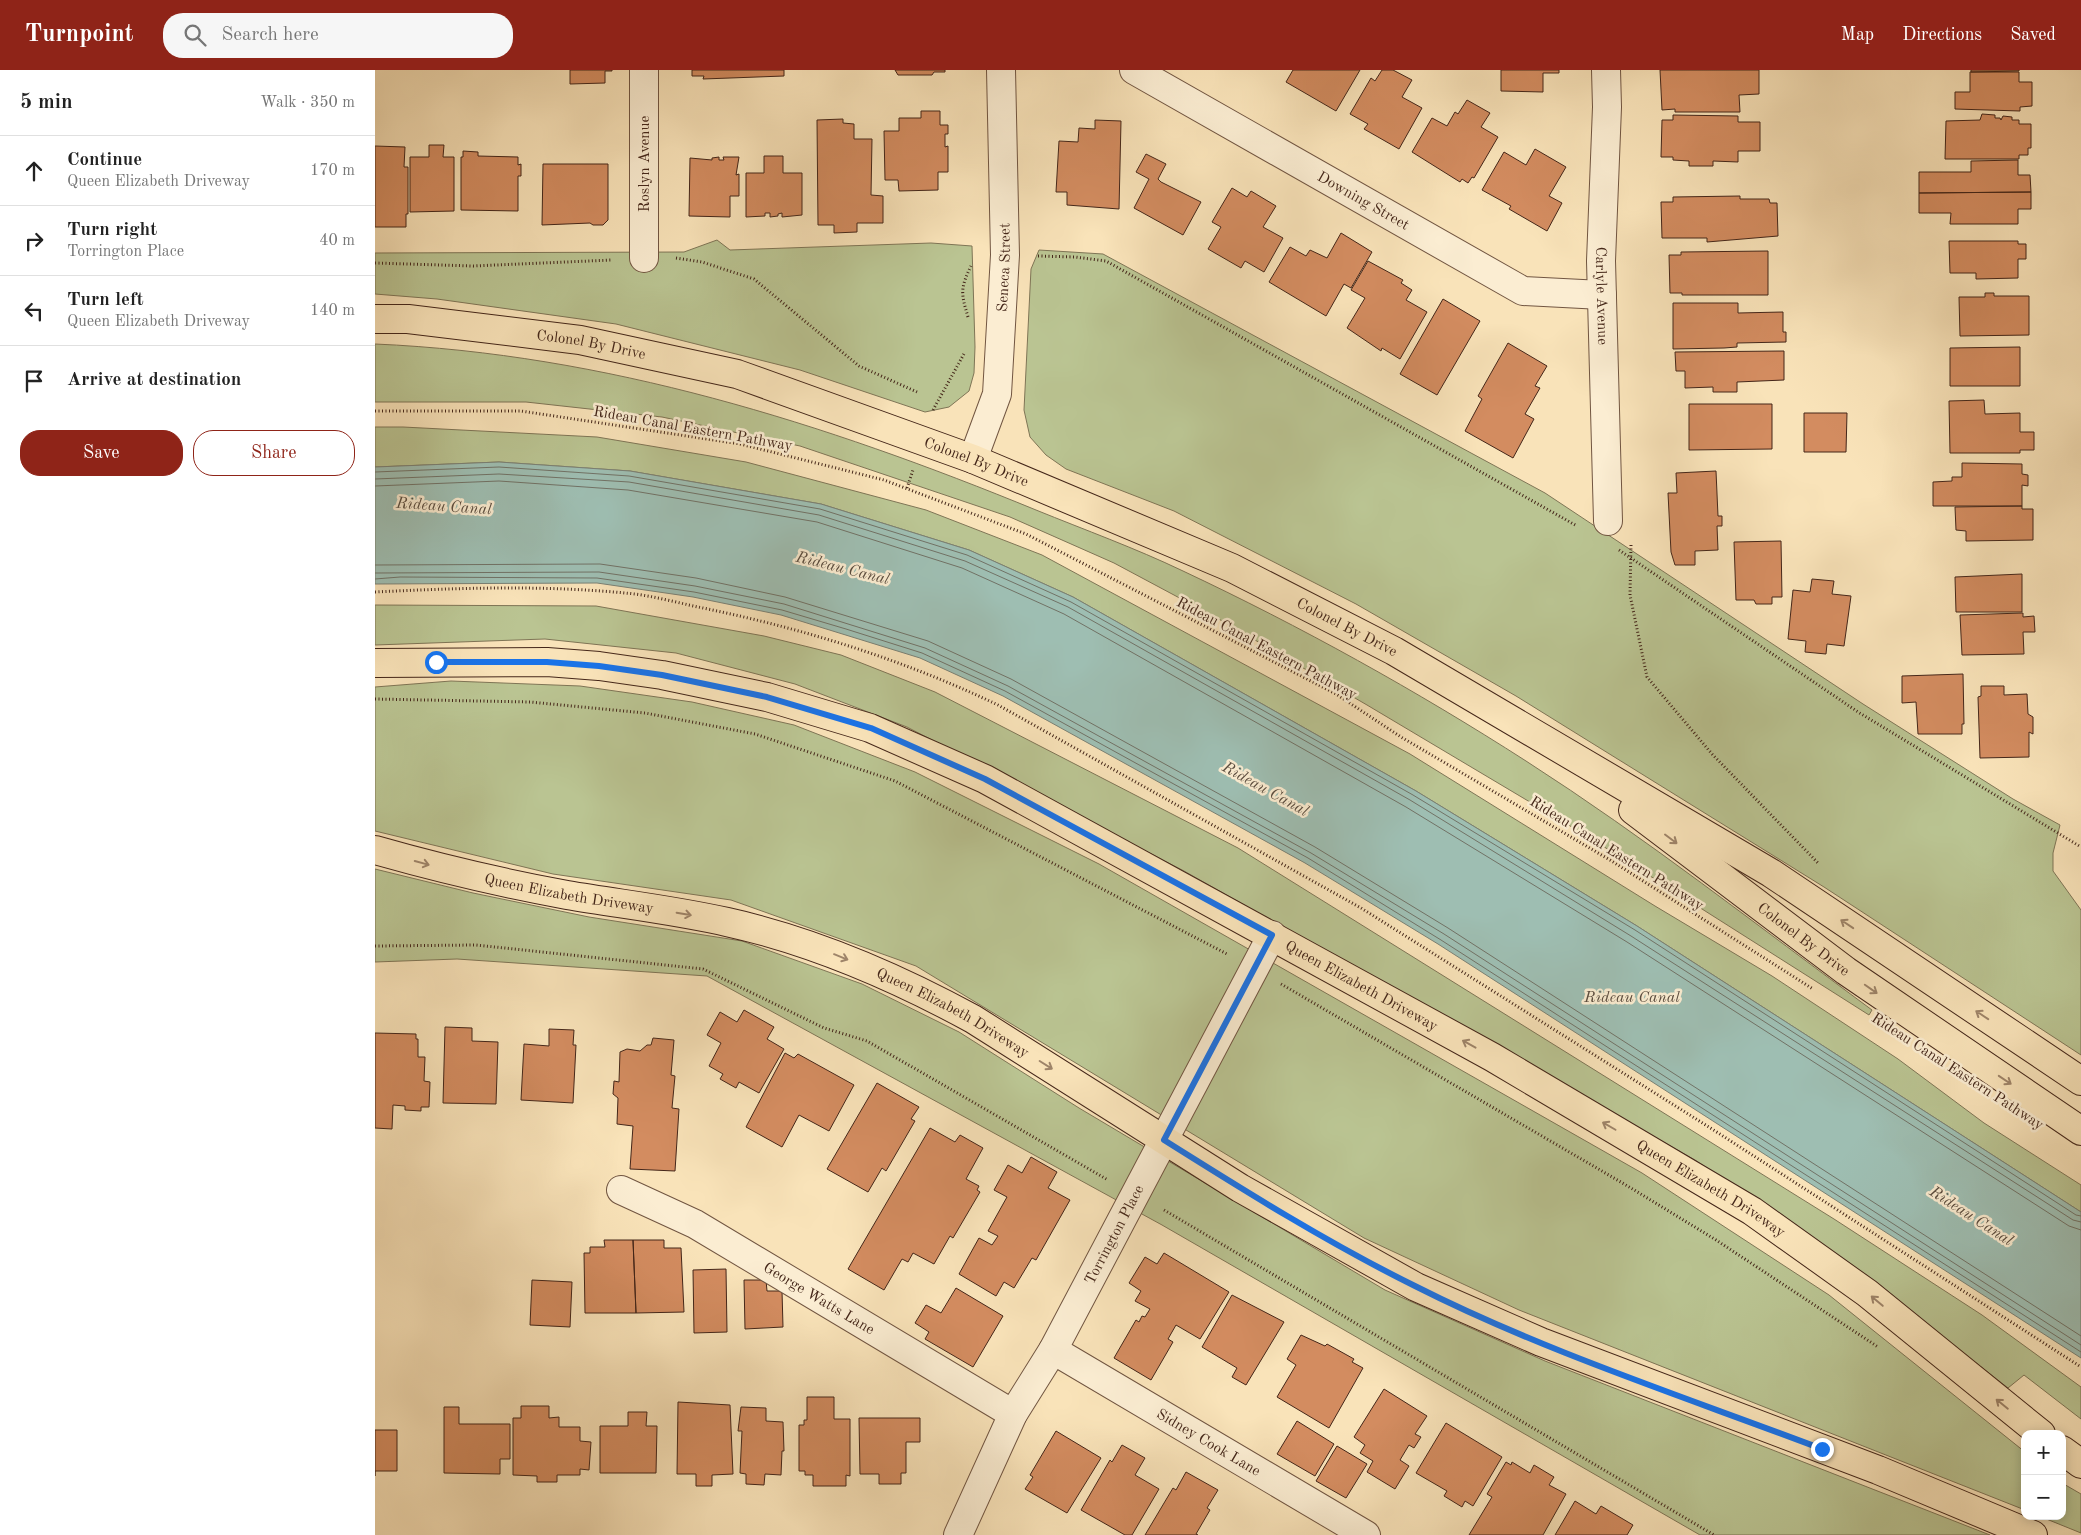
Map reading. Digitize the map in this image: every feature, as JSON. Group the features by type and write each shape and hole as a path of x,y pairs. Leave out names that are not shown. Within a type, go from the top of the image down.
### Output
{"main road":[{"name":"Colonel By Drive","path":"375,319 408,319 579,340 737,374 973,459 1232,568 1394,651 1771,873 2081,1081"},
{"name":"Queen Elizabeth Driveway","path":"375,663 547,662 599,666 662,675 767,697 871,728 985,779 1492,1057 1752,1211 1867,1293 2036,1430"},
{"name":"Colonel By Drive","path":"1535,735 1846,971 2081,1131"},
{"name":"Queen Elizabeth Driveway","path":"375,850 461,874 727,922 807,944 932,997 973,1019 1240,1188 1416,1287 1541,1342 1925,1489 2033,1535"},
{"path":"2066,1453 2081,1464"}],"street":[{"name":"Roslyn Avenue","path":"644,70 644,258"},
{"name":"Seneca Street","path":"973,459 997,394 1005,256 1001,70"},
{"name":"Downing Street","path":"1134,70 1523,291 1602,295"},
{"name":"Carlyle Avenue","path":"1606,70 1602,295 1608,522"},
{"name":"Torrington Place","path":"958,1535 1013,1414 1053,1350 1272,935"},
{"name":"George Watts Lane","path":"621,1190 695,1224 1013,1414"},
{"name":"Sidney Cook Lane","path":"1053,1350 1366,1535"}],"path":[{"path":"1005,256 1075,257 1105,261 1581,528"},
{"path":"375,262 473,266 644,258 674,258 702,262 755,279 859,366 917,392"},
{"path":"934,406 953,373"},
{"name":"Rideau Canal Eastern Pathway","path":"375,411 521,411 740,444 875,478 1026,534 1336,694 1401,737 1610,860 1819,993"},
{"path":"1608,522 1631,545 1630,595 1647,677 1712,754 1821,866"},
{"path":"1615,547 1858,712 2081,847"},
{"path":"375,699 530,702 645,713 755,734 895,781 1228,954"},
{"path":"375,946 476,945 703,969 824,1028 867,1041 1157,1207 1715,1535"},
{"path":"1275,981 1631,1188 1716,1240 1885,1351"}],"green space":[{"path":"717,240 730,250 931,243 972,246 975,347 974,373 969,391 949,407 925,412 800,370 616,324 437,299 375,294 375,253 684,252"},
{"path":"1039,250 1103,254 1545,493 1863,704 2013,799 2060,825 2053,853 2053,871 2081,910 2081,1055 1824,887 1516,696 1356,604 1174,511 1066,469 1046,455 1030,437 1024,410 1031,269"},
{"path":"375,344 461,350 546,362 630,378 713,398 795,422 956,478 1110,539 1165,563 1271,614 1358,660 1485,735 1571,790 1658,851 1872,1010 1869,1015 1587,836 1367,705 1217,618 1114,563 1010,517 800,446 662,417 526,402 375,402"},
{"path":"375,427 597,437 746,462 926,510 1042,555 1410,754 1772,976 1898,1059 1984,1123 2081,1185 2081,1212 1637,926 1416,791 1073,597 969,550 821,504 630,471 499,462 375,467"},
{"path":"375,605 596,606 764,636 841,655 935,692 1238,848 1834,1219 1982,1315 2081,1387 2081,1419 2024,1375 2008,1388 1843,1259 1695,1160 1184,871 907,727 795,684 676,653 545,639 375,645"},
{"path":"451,681 580,686 692,702 794,725 915,772 1099,864 1642,1173 1829,1295 2021,1449 2021,1508 1519,1310 1364,1238 916,966 731,900 553,874 375,831 375,687"},
{"path":"375,869 473,893 589,917 742,941 862,984 959,1032 1079,1108 1385,1290 1545,1361 1990,1535 1700,1535 1162,1225 707,976 457,959 375,962"},
{"path":"2066,1485 2081,1494 2081,1533 2049,1520 2066,1520"}],"water":[{"name":"Rideau Canal","path":"499,462 630,471 821,504 969,550 1073,597 1416,791 1637,926 2081,1212 2081,1358 1438,944 1305,863 1003,696 920,658 781,615 693,597 597,583 375,584 375,467"}],"building":[{"path":"570,70 612,71 605,71 605,83 570,84"},
{"path":"692,70 784,70 784,76 703,79 704,76 692,76"},
{"path":"895,70 945,70 945,72 934,72 932,75 898,75"},
{"path":"1293,70 1360,70 1336,111 1286,82"},
{"path":"1382,70 1393,70 1412,80 1402,97 1422,108 1399,149 1364,129 1368,124 1350,114 1371,78 1375,81"},
{"path":"1501,70 1559,70 1559,73 1543,73 1543,92 1501,91"},
{"path":"1660,70 1759,70 1759,94 1739,95 1740,112 1675,112 1675,109 1662,110"},
{"path":"1971,70 2019,70 2019,71 1971,72"},
{"path":"1970,72 2019,72 2019,82 2032,82 2032,106 2020,107 2020,111 1955,109 1955,92 1970,92"},
{"path":"1467,100 1490,113 1481,127 1498,137 1474,178 1472,177 1468,183 1462,179 1460,182 1412,152 1432,118 1447,126 1455,112 1458,114"},
{"path":"921,111 940,111 940,125 948,125 948,134 945,134 945,147 948,146 948,172 938,172 938,190 899,191 898,180 885,180 884,131 899,131 899,118 921,118"},
{"path":"1982,114 1995,115 1995,118 2000,118 2001,120 2003,116 2012,117 2012,120 2019,120 2019,124 2031,124 2031,148 2028,148 2028,155 2019,155 2019,159 1945,159 1946,121 1980,120"},
{"path":"1673,115 1738,116 1738,122 1760,122 1760,151 1738,151 1738,162 1713,161 1713,166 1689,166 1689,161 1673,160 1673,157 1661,157 1662,120 1673,120"},
{"path":"843,119 843,123 854,124 854,139 872,139 871,195 883,196 883,223 857,223 857,232 834,233 834,225 818,225 817,120"},
{"path":"1095,120 1121,121 1119,209 1067,205 1067,192 1056,192 1059,141 1078,142 1079,128 1095,129"},
{"path":"429,145 444,145 443,157 454,157 454,211 410,212 410,157 429,157"},
{"path":"375,146 405,147 404,167 408,167 408,214 406,214 406,227 375,227"},
{"path":"1535,149 1566,167 1549,196 1562,203 1547,231 1509,209 1511,206 1482,190 1504,152 1526,165"},
{"path":"463,151 478,152 478,156 518,157 518,165 521,164 521,176 518,176 518,211 461,210 461,157 463,157"},
{"path":"1146,154 1166,164 1158,179 1161,182 1201,202 1183,235 1134,208 1149,179 1136,172"},
{"path":"764,156 783,156 783,173 802,173 802,215 782,217 782,213 778,214 778,216 770,217 770,213 765,213 765,216 746,217 746,173 764,173"},
{"path":"719,157 719,160 724,160 723,157 739,157 736,175 739,174 739,196 730,196 730,217 689,216 690,158 712,160 712,158"},
{"path":"2018,160 2018,175 2030,175 2031,192 1919,193 1919,172 1971,172 1971,161"},
{"path":"543,164 608,164 608,220 603,225 593,225 590,223 542,225"},
{"path":"1232,188 1247,197 1251,191 1276,206 1263,227 1283,238 1264,272 1245,261 1241,268 1208,249 1221,227 1212,222"},
{"path":"2031,192 2031,209 2018,209 2018,224 1950,224 1951,213 1919,213 1919,193"},
{"path":"1740,196 1740,199 1769,199 1770,203 1777,203 1778,236 1707,242 1707,238 1662,238 1661,202 1673,202 1673,197"},
{"path":"1341,233 1372,252 1351,288 1344,284 1326,316 1269,282 1290,247 1306,256 1310,250 1327,258"},
{"path":"1949,241 2018,241 2018,244 2026,244 2026,259 2018,259 2018,278 1976,279 1976,273 1950,273"},
{"path":"1768,251 1768,295 1682,295 1682,293 1670,293 1669,255 1681,255 1681,252"},
{"path":"1368,261 1403,280 1401,283 1412,290 1406,300 1427,312 1400,359 1382,348 1381,351 1347,328 1365,298 1351,290"},
{"path":"1985,293 1994,293 1994,296 2029,296 2029,335 1960,336 1959,297 1985,297"},
{"path":"1443,299 1480,321 1437,395 1400,374"},
{"path":"1673,303 1738,303 1738,313 1783,312 1783,332 1786,332 1786,342 1737,343 1737,347 1724,348 1673,349"},
{"path":"1508,343 1547,366 1535,386 1540,388 1525,414 1534,419 1513,458 1465,431 1482,399 1478,396"},
{"path":"2020,347 2020,386 1950,386 1950,348"},
{"path":"1784,351 1784,380 1737,382 1737,392 1713,392 1713,387 1685,388 1685,371 1676,371 1675,352"},
{"path":"1984,400 1985,414 2020,413 2020,432 2034,432 2034,450 2020,450 2020,453 1950,453 1949,401"},
{"path":"1689,404 1772,404 1772,449 1689,450"},
{"path":"1804,413 1847,413 1846,452 1804,452"},
{"path":"1962,463 2022,464 2022,474 2028,475 2028,486 2022,485 2022,506 1933,506 1933,482 1952,481 1952,477 1962,477"},
{"path":"1716,471 1718,516 1722,516 1722,526 1717,526 1718,550 1695,551 1695,565 1675,565 1671,552 1668,493 1677,493 1676,473"},
{"path":"2022,506 2022,509 2033,509 2033,540 1966,541 1966,531 1956,530 1955,507"},
{"path":"1781,541 1782,597 1772,597 1772,604 1756,604 1754,600 1736,600 1734,542"},
{"path":"2022,574 2022,612 1956,612 1955,577"},
{"path":"1812,579 1834,581 1832,594 1851,596 1844,646 1827,644 1826,654 1805,652 1806,641 1788,639 1793,590 1810,592"},
{"path":"2023,613 2023,617 2034,616 2035,632 2023,632 2024,654 1962,655 1960,615"},
{"path":"1963,674 1964,724 1962,724 1962,734 1918,734 1916,702 1902,703 1902,676"},
{"path":"1981,686 2004,686 2004,695 2027,694 2028,714 2033,717 2033,734 2029,732 2029,757 1980,758 1978,697 1981,696"},
{"path":"744,1010 774,1027 767,1039 784,1049 759,1093 739,1082 736,1088 720,1079 723,1074 709,1066 721,1043 707,1035 720,1012 737,1022"},
{"path":"445,1027 472,1028 472,1041 498,1042 496,1104 443,1103"},
{"path":"549,1029 574,1030 573,1045 576,1045 573,1103 521,1100 524,1044 549,1046"},
{"path":"375,1033 416,1034 416,1039 418,1039 418,1057 425,1057 424,1081 430,1082 429,1107 421,1107 421,1111 405,1110 405,1106 393,1105 392,1129 375,1128"},
{"path":"653,1038 674,1040 671,1075 675,1076 672,1108 679,1109 675,1171 630,1169 633,1126 617,1124 618,1098 613,1094 614,1081 619,1082 620,1052 627,1049 640,1051 647,1045 651,1045"},
{"path":"785,1053 794,1058 798,1054 854,1085 829,1131 799,1115 782,1147 746,1127"},
{"path":"877,1083 919,1107 911,1119 915,1121 886,1171 882,1168 868,1192 827,1169"},
{"path":"930,1128 955,1142 960,1135 983,1148 966,1179 979,1186 977,1190 980,1192 953,1238 950,1236 934,1264 913,1253 908,1262 902,1259 884,1290 848,1269"},
{"path":"1031,1157 1057,1172 1048,1188 1070,1200 1036,1260 1032,1258 1014,1288 1004,1282 996,1296 959,1274 979,1238 992,1245 998,1236 988,1231 1007,1197 994,1190 1008,1165 1022,1173"},
{"path":"604,1240 633,1240 636,1313 585,1313 584,1253 590,1253 590,1247 605,1247"},
{"path":"633,1240 664,1240 664,1248 681,1248 684,1312 636,1313"},
{"path":"1164,1253 1229,1292 1200,1339 1176,1325 1168,1339 1173,1342 1151,1380 1114,1358 1136,1320 1139,1322 1142,1316 1145,1317 1150,1309 1135,1301 1141,1291 1129,1283 1145,1257 1157,1264"},
{"path":"726,1269 727,1332 694,1333 693,1270"},
{"path":"532,1280 572,1282 570,1327 530,1325"},
{"path":"744,1280 766,1280 767,1291 782,1291 783,1327 745,1329"},
{"path":"956,1288 1003,1316 973,1367 925,1339 929,1332 915,1323 926,1305 941,1313"},
{"path":"1232,1295 1284,1322 1246,1385 1232,1377 1237,1368 1202,1347"},
{"path":"1301,1335 1325,1346 1327,1344 1354,1359 1352,1362 1363,1368 1329,1428 1277,1397 1296,1365 1287,1359"},
{"path":"1384,1389 1427,1416 1415,1434 1421,1437 1414,1448 1409,1445 1400,1460 1409,1466 1395,1489 1367,1472 1373,1461 1360,1453 1365,1445 1354,1437"},
{"path":"807,1397 834,1397 834,1419 850,1419 850,1476 846,1475 846,1486 813,1486 813,1475 805,1475 805,1471 799,1471 799,1425 804,1425 804,1420 807,1420"},
{"path":"678,1402 730,1405 733,1474 712,1475 712,1486 696,1486 696,1474 677,1474"},
{"path":"521,1406 549,1406 549,1418 559,1417 559,1427 580,1427 580,1441 591,1442 589,1470 580,1469 580,1475 557,1475 557,1482 537,1482 537,1476 513,1475 513,1418 521,1418"},
{"path":"444,1407 459,1407 459,1424 510,1424 510,1459 500,1459 500,1474 444,1473"},
{"path":"741,1407 766,1408 766,1421 783,1422 784,1451 782,1451 781,1475 765,1474 764,1485 746,1484 746,1474 740,1473 742,1431 738,1431"},
{"path":"628,1412 647,1412 646,1426 657,1426 656,1473 600,1473 600,1426 628,1426"},
{"path":"859,1418 920,1418 920,1442 906,1442 906,1473 901,1473 901,1484 879,1484 879,1474 860,1474"},
{"path":"1297,1421 1334,1444 1315,1476 1277,1454"},
{"path":"1446,1423 1502,1457 1473,1506 1465,1501 1462,1507 1444,1496 1447,1491 1416,1473"},
{"path":"375,1430 397,1430 397,1471 375,1471"},
{"path":"1056,1431 1101,1458 1067,1513 1025,1489 1033,1477 1030,1475"},
{"path":"1122,1445 1145,1458 1135,1475 1159,1489 1132,1535 1125,1535 1081,1510 1110,1460 1112,1462"},
{"path":"1337,1446 1367,1464 1346,1498 1316,1481"},
{"path":"1506,1462 1511,1465 1512,1462 1530,1473 1534,1465 1554,1477 1549,1485 1566,1494 1543,1535 1469,1535 1492,1497 1487,1494"},
{"path":"1186,1472 1218,1490 1207,1508 1210,1510 1196,1534 1198,1535 1145,1535 1173,1488 1176,1490"},
{"path":"1575,1501 1596,1514 1601,1506 1633,1525 1627,1535 1555,1535"}],"route":[{"path":"436,662 547,662 599,666 662,675 767,697 871,728 985,779 1272,935 1164,1140 1240,1188 1416,1287 1541,1342 1822,1449"}]}
